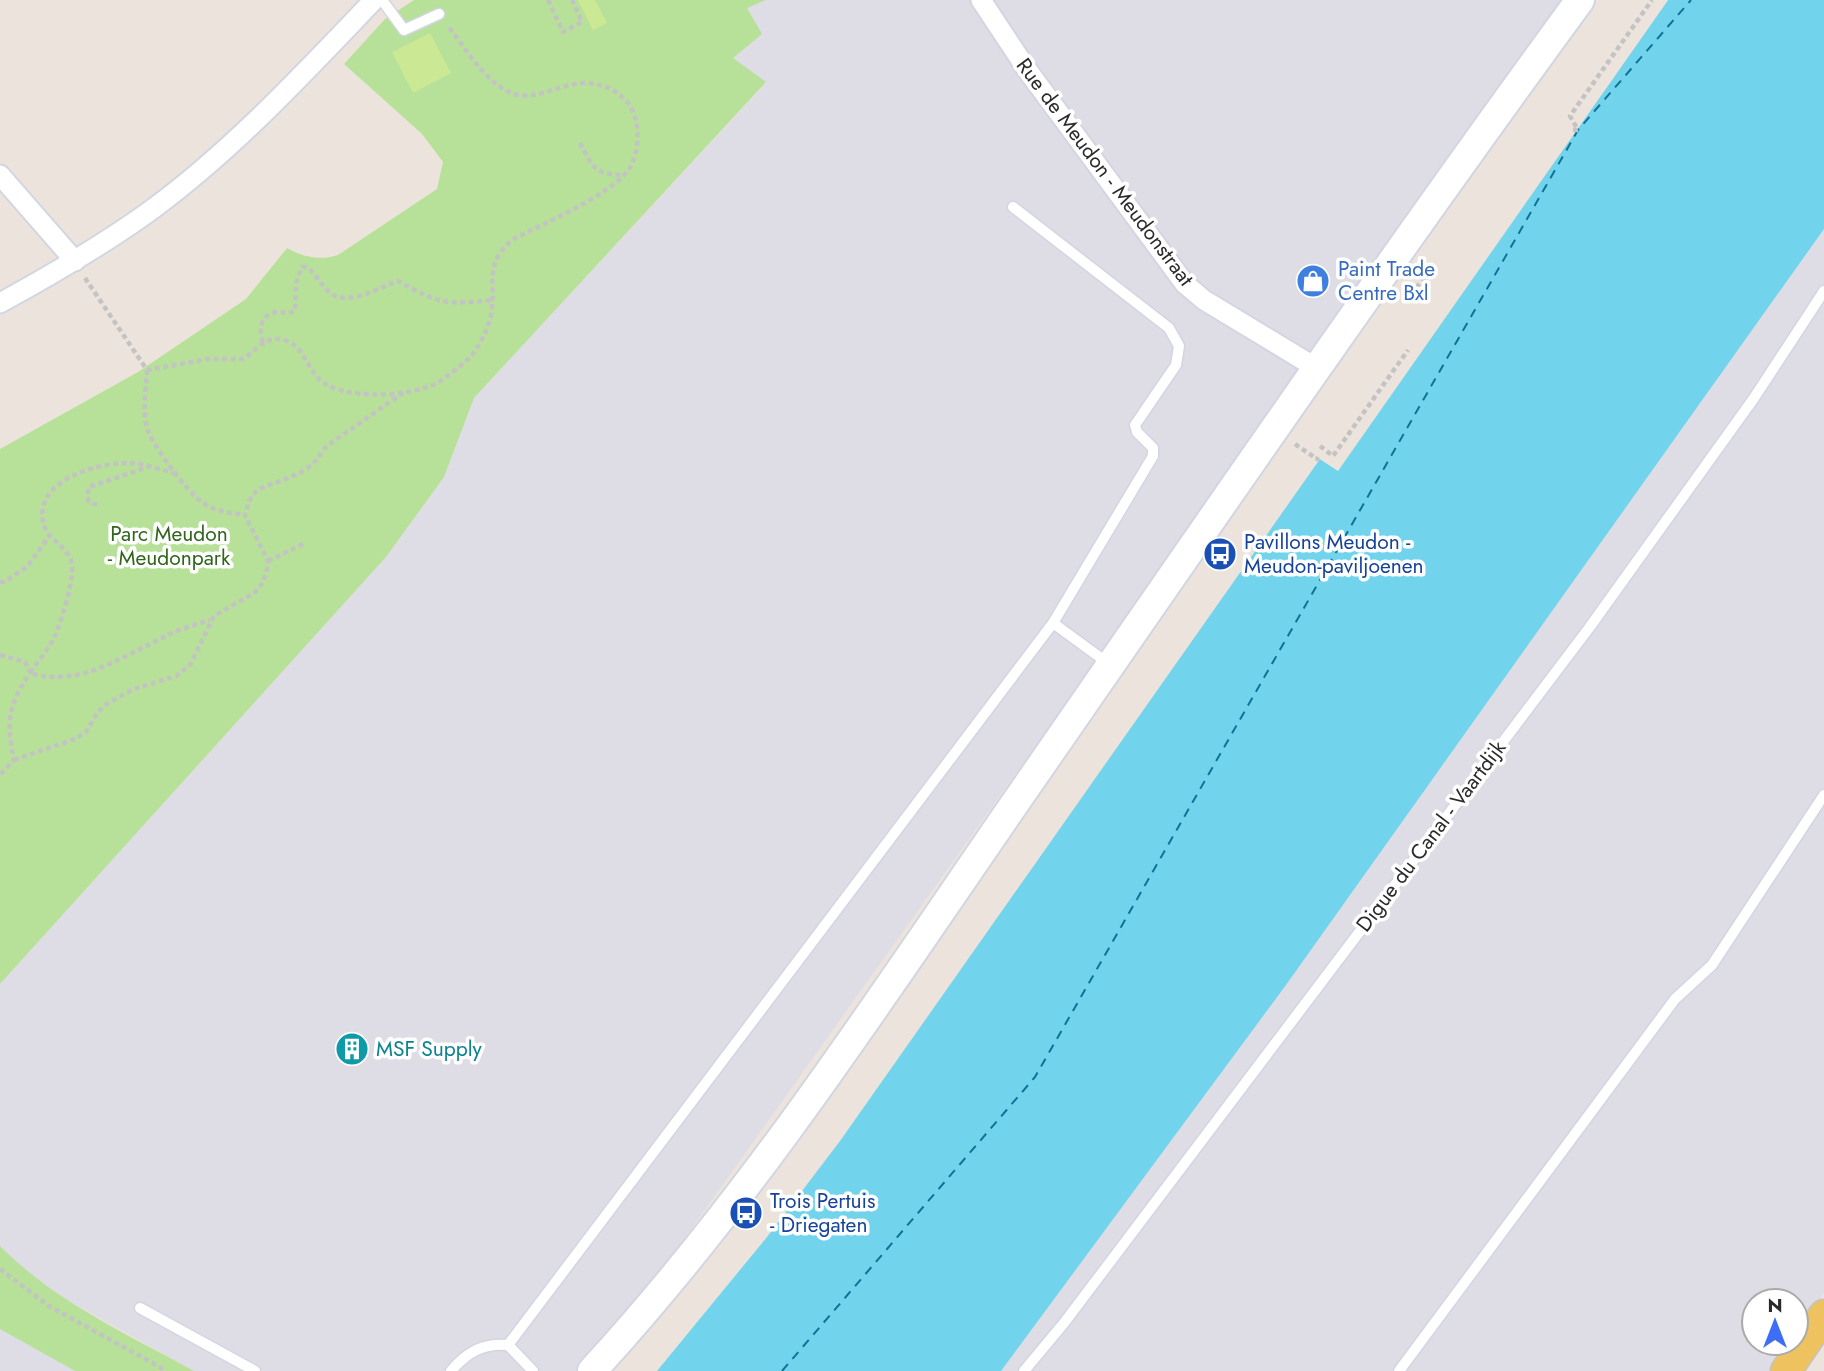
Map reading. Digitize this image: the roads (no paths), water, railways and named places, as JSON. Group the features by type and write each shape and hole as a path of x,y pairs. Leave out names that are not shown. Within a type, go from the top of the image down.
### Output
{"main road":[{"path":"592,1371 693,1254 879,1001 1318,369 1580,0"},
{"path":"1786,1371 1824,1315"}],"street":[{"path":"0,303 80,269 211,162 282,97 374,0"},
{"name":"Rue de Meudon - Meudonstraat","path":"981,0 1028,71 1185,284 1204,300 1318,369"},
{"path":"0,174 80,269"}],"lane":[{"path":"382,0 404,30 439,14"},
{"path":"508,1345 1053,623 1153,456 1153,448 1137,432 1135,425 1176,365 1179,346 1170,328 1013,207"},
{"name":"Digue du Canal - Vaartdijk","path":"1024,1371 1081,1301 1588,628 1754,398 1824,290"},
{"path":"1053,623 1111,665"},
{"path":"1399,1371 1675,999 1712,965 1824,795"},
{"path":"140,1308 255,1371"},
{"path":"451,1371 462,1358 474,1350 492,1345 508,1345 533,1371"}],"water":[{"path":"1668,0 1824,0 1824,229 1286,985 1001,1371 657,1371 767,1237 840,1141 1320,459 1337,470"}],"place":[{"name":"Paint Trade Centre Bxl","path":"1313,281"},
{"name":"Pavillons Meudon - Meudon-paviljoenen","path":"1220,554"},
{"name":"MSF Supply","path":"352,1049"},
{"name":"Trois Pertuis - Driegaten","path":"746,1213"}],"park label":[{"name":"Parc Meudon - Meudonpark","path":"169,546"}]}
